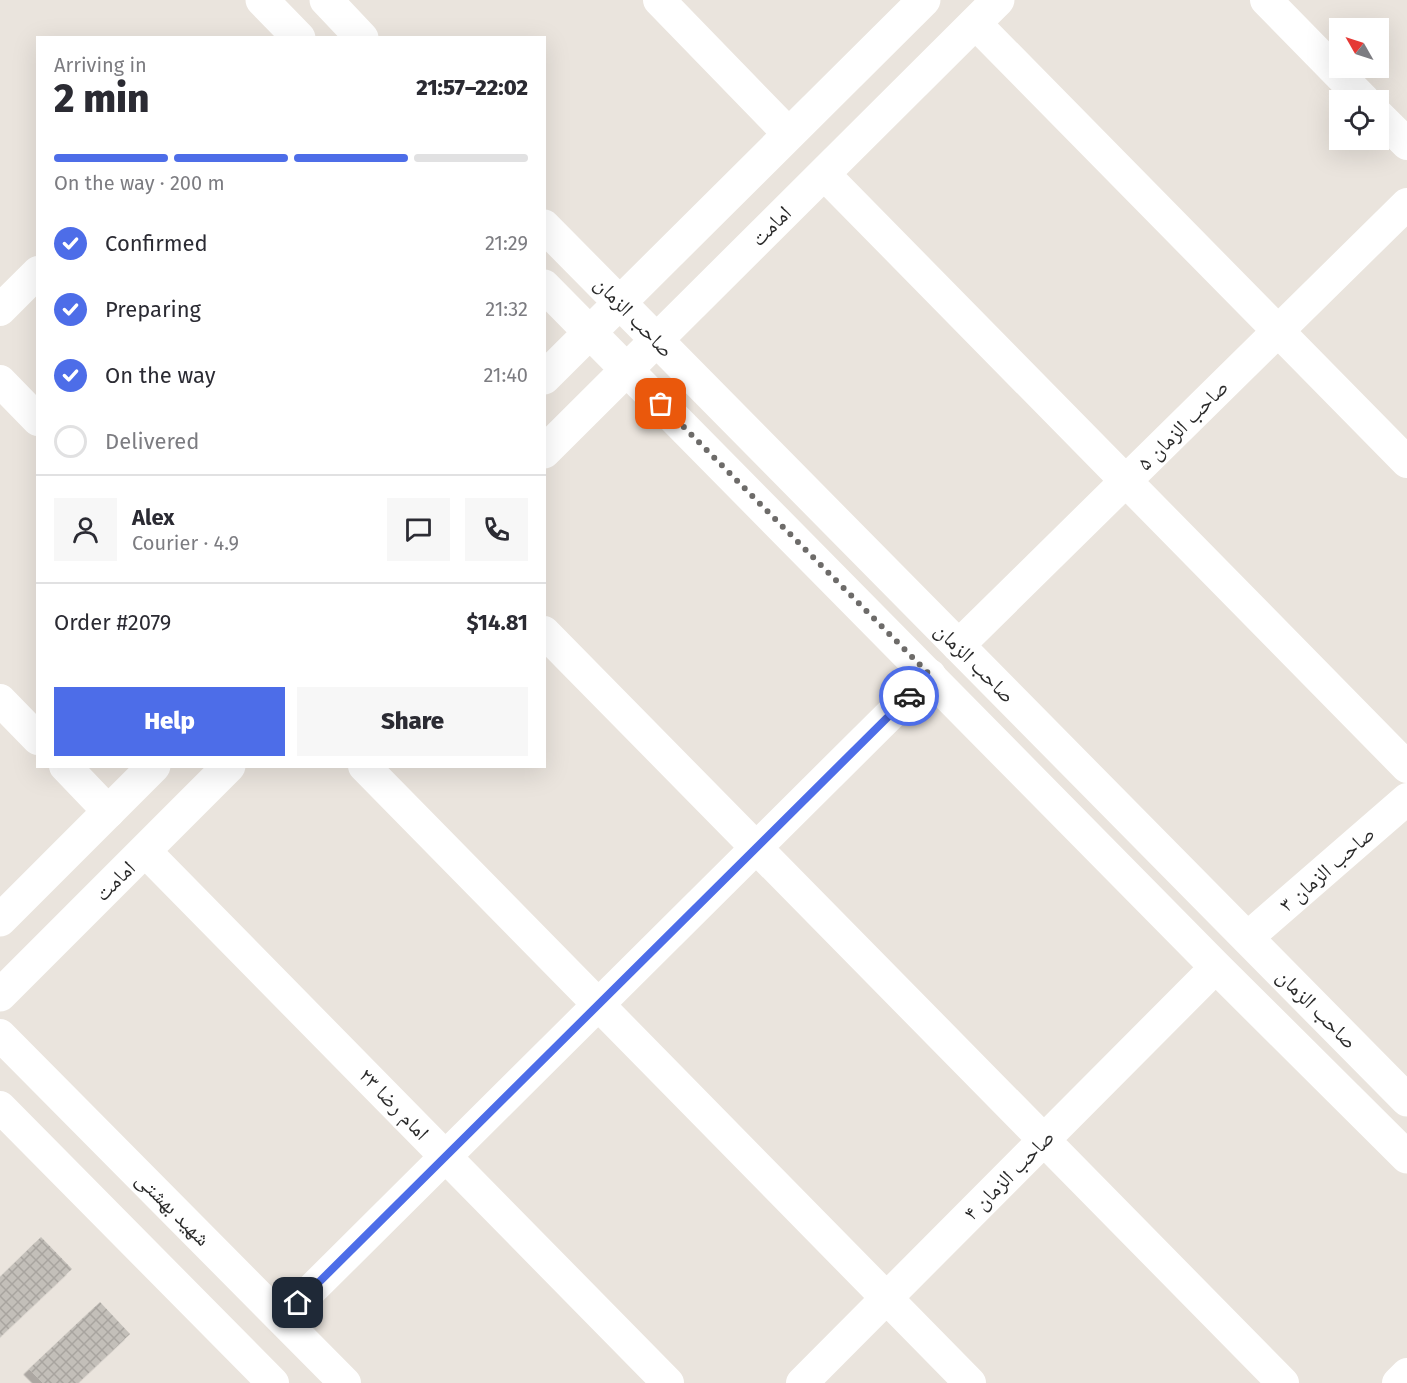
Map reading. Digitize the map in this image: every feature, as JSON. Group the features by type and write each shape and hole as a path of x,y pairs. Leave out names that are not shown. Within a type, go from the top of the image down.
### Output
{"street":[{"path":"262,0 286,33 311,0"},
{"path":"326,0 360,36"},
{"path":"659,0 789,134"},
{"path":"546,376 924,0"},
{"name":"امامت","path":"546,450 998,0"},
{"path":"1266,0 1354,90"},
{"path":"975,23 1407,462"},
{"path":"1389,126 1407,144"},
{"path":"824,174 1407,767"},
{"name":"صاحب الزمان ۵","path":"958,646 1407,204"},
{"name":"صاحب الزمان","path":"546,228 1407,1100"},
{"path":"0,310 36,274"},
{"name":"صاحب الزمان","path":"546,288 1062,808 1216,967 1407,1157"},
{"path":"0,381 36,418"},
{"path":"546,634 1282,1383"},
{"path":"282,1319 930,675"},
{"path":"0,700 36,737"},
{"path":"67,768 109,812"},
{"path":"0,920 152,768"},
{"name":"امامت","path":"0,995 227,768"},
{"path":"366,768 970,1383"},
{"path":"1062,808 1090,779"},
{"name":"صاحب الزمان ۳","path":"1247,938 1407,800"},
{"name":"امام رضا ۲۳","path":"145,850 668,1383"},
{"name":"صاحب الزمان ۴","path":"802,1383 1216,967"},
{"name":"شهید بهشتی","path":"0,1035 345,1383"},
{"path":"0,1107 273,1383"},
{"path":"1398,1383 1407,1374"}],"building":[{"path":"41,1237 72,1269 0,1337 0,1277"},
{"path":"100,1302 130,1334 78,1383 43,1383 29,1369"}],"way so far":[{"path":"661,404 930,675 909,696"}],"route":[{"path":"298,1303 909,696"}]}
